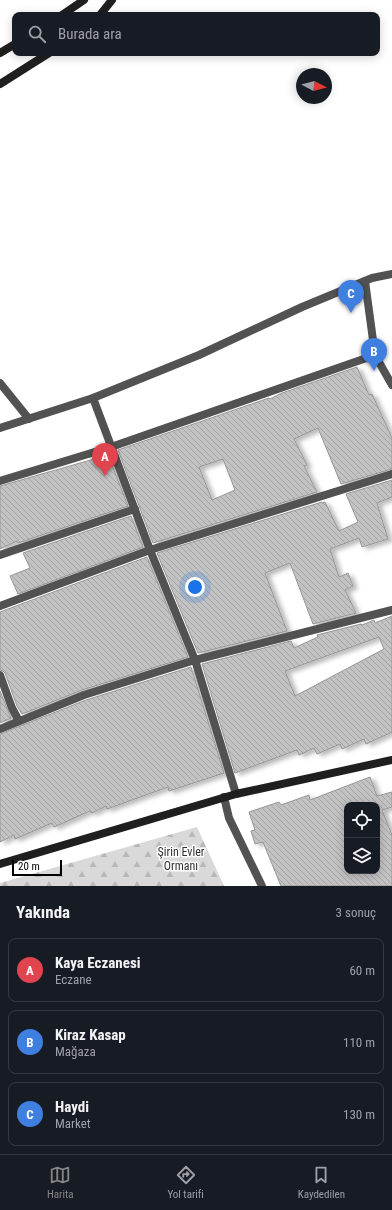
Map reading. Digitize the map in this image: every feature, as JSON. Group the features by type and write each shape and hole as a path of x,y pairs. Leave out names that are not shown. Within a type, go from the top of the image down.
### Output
{"street":[{"path":"66,12 84,0"},
{"path":"102,12 112,0"},
{"path":"0,54 12,46"},
{"path":"0,84 44,56"},
{"path":"0,428 93,398 198,355 302,307 365,281 392,274"},
{"path":"365,281 375,355 392,386"},
{"path":"0,481 111,447 375,355"},
{"path":"0,383 29,419"},
{"path":"93,398 150,550 195,660 236,794"},
{"path":"0,606 150,550 392,474"},
{"path":"0,555 135,509"},
{"path":"0,729 84,695 195,660 392,610"},
{"path":"0,675 12,708 19,721"},
{"path":"0,864 224,797 392,760"},
{"path":"224,797 229,818 262,886"}],"green space":[{"name":"Şirin Evler Ormanı","path":"197,827 224,886 0,886 0,883"}],"building":[{"path":"357,367 369,395 372,394 392,438 392,469 341,484 318,428 294,439 307,465 304,466 317,492 153,543 118,450 269,398 270,399 282,393","holes":["223,459 235,490 212,500 199,467"]},
{"path":"108,455 128,506 18,543 17,541 0,549 0,486"},
{"path":"392,480 392,497 377,503 388,539 362,547 359,538 330,549 339,577 348,573 353,586 345,590 356,613 313,624 290,563 265,573 287,631 198,653 157,553 322,502 325,502 339,531 358,522 346,494"},
{"path":"131,516 143,547 18,594 10,576 30,568 23,553"},
{"path":"147,557 188,657 82,690 22,714 17,706 5,673 0,670 0,612"},
{"path":"392,616 392,732 366,744 364,739 342,749 340,744 317,754 314,748 299,755 297,750 235,773 202,664 291,641 294,648 318,637 317,635 362,625 374,620 375,623","holes":["379,637 384,649 295,696 285,671"]},
{"path":"191,667 224,773 169,791 168,787 107,809 106,806 92,813 90,811 54,827 52,823 15,839 14,835 0,842 0,734 86,700"},
{"path":"0,691 11,718 0,723"},
{"path":"370,777 377,796 392,792 392,807 382,810 392,835 392,886 281,886 263,842 255,844 251,831 255,830 249,812 279,802 281,805 309,795 310,800"}],"place":[{"name":"Haydi","path":"351,313"},
{"name":"Kiraz Kasap","path":"374,371"},
{"name":"Kaya Eczanesi","path":"105,476"}]}
